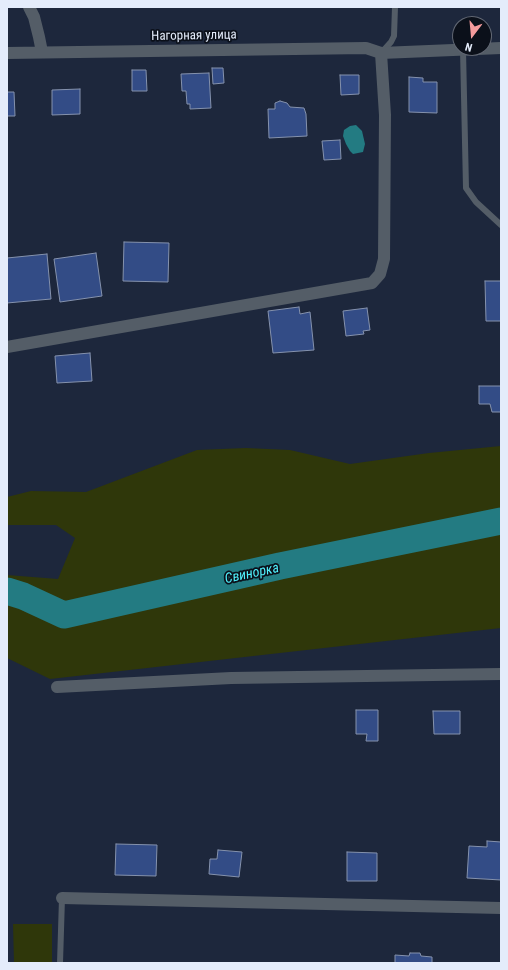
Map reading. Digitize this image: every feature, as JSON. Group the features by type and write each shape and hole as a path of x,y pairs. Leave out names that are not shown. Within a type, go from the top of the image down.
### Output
{"street":[{"path":"29,7 40,36 42,52"},
{"name":"Нагорная улица","path":"7,53 366,48 381,53 452,50"},
{"path":"7,346 372,283 380,274 384,259 385,116 381,53"},
{"path":"57,687 231,678 501,674"},
{"path":"62,898 501,908"}],"lane":[{"path":"381,53 392,42 394,36 395,7"},
{"path":"463,56 466,188 476,202 501,225"},
{"path":"60,963 62,898"}],"shaded area":[{"path":"356,125 362,131 365,144 363,152 353,154 346,144 343,136 344,130 350,126"},
{"path":"501,446 501,628 50,679 7,658 7,575 58,579 75,538 56,525 7,525 7,497 31,491 86,492 197,450 246,448 290,450 350,464 429,453"},
{"path":"13,924 52,924 52,963 14,963"}],"building":[{"path":"212,68 223,68 224,83 213,84"},
{"path":"132,70 146,70 147,91 132,91"},
{"path":"209,73 211,108 190,109 190,104 187,104 186,91 182,91 181,74"},
{"path":"340,75 359,75 359,94 341,95"},
{"path":"409,77 423,78 423,82 437,82 437,113 409,112"},
{"path":"80,89 80,114 52,115 52,90"},
{"path":"7,92 14,92 15,116 7,116"},
{"path":"280,101 287,103 290,107 304,108 306,114 307,136 269,138 268,109 275,109 275,103"},
{"path":"340,140 341,159 324,160 322,141"},
{"path":"124,242 169,243 168,282 123,281"},
{"path":"96,253 102,296 60,302 54,259"},
{"path":"47,254 51,299 7,303 7,258"},
{"path":"485,281 501,281 501,321 486,321"},
{"path":"299,307 300,314 310,312 314,350 273,353 268,311"},
{"path":"367,308 370,330 363,331 364,334 346,336 343,311"},
{"path":"90,353 92,381 57,383 55,356"},
{"path":"479,386 501,386 501,412 492,412 490,404 479,404"},
{"path":"356,710 378,710 378,741 366,741 367,734 356,734"},
{"path":"433,711 460,711 460,734 434,734"},
{"path":"487,841 501,842 501,880 467,878 469,846 487,847"},
{"path":"116,844 157,845 156,876 115,875"},
{"path":"218,850 242,852 239,877 209,874 210,859 217,859"},
{"path":"347,852 377,853 377,881 347,881"},
{"path":"410,953 420,953 421,956 432,957 432,963 395,963 395,955 409,956"}],"waterway":[{"name":"Свинорка","path":"7,591 23,596 64,615 280,566 501,521"}]}
